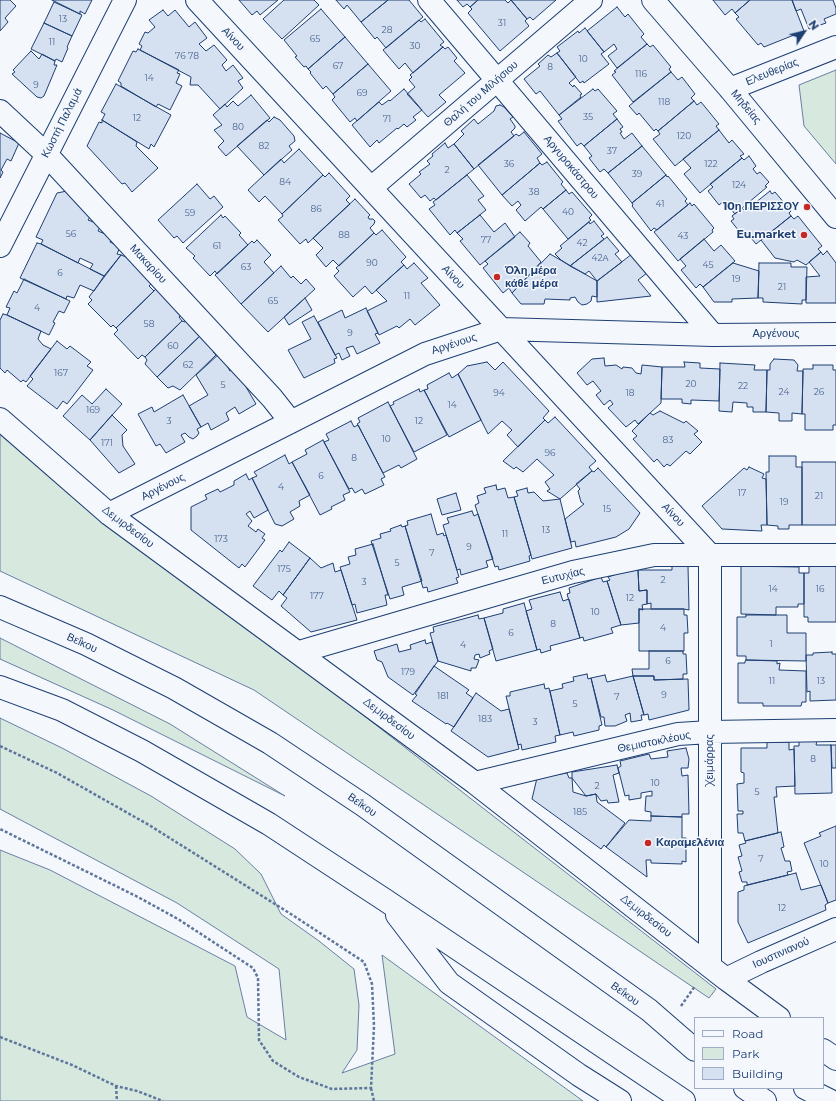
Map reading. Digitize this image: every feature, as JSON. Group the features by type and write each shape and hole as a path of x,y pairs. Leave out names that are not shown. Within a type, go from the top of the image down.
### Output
{"street":[{"name":"Κωστή Παλαμά","path":"0,246 125,0"},
{"name":"Αίνου","path":"197,0 710,555"},
{"name":"Αργυροκάστρου","path":"429,0 713,335"},
{"name":"Θαλή του Μιλήσιου","path":"371,188 591,0"},
{"name":"Μηδείας","path":"653,0 730,89 836,217"},
{"name":"Ελευθερίας","path":"730,89 836,47"},
{"name":"Μακαρίου","path":"0,111 46,154 272,398 291,422"},
{"name":"Αργένους","path":"109,514 425,354 501,329 713,335 836,334"},
{"name":"Δεμιρδεσίου","path":"0,419 109,514 299,652 475,783 718,973 778,1017"},
{"name":"Ευτυχίας","path":"299,652 573,572 654,555 836,555"},
{"name":"Χειμάρρας","path":"710,555 710,732 718,973"},
{"name":"Βεΐκου","path":"0,607 86,644 174,688 270,743 363,804 649,1010 694,1049"},
{"path":"0,687 62,710 142,751 269,824 386,900 684,1101"},
{"name":"Θεμιστοκλέους","path":"475,783 678,734 836,730"},
{"path":"386,900 449,983 579,1075 620,1101"},
{"name":"Ιουστινιανού","path":"718,973 761,962 836,929"},
{"path":"649,1010 694,1033"},
{"path":"824,1051 836,1059"},
{"path":"747,1089 765,1101"},
{"path":"807,1089 831,1101"}],"path":[{"path":"0,746 57,773 149,825 364,962 372,984 374,1026 371,1088 374,1101"},
{"path":"0,829 136,896 178,919 253,968 258,978 259,1040 273,1061 298,1077 332,1089 371,1088"},
{"path":"672,1022 678,1010 718,973"},
{"path":"0,1037 72,1065 116,1086 137,1091 163,1101"},
{"path":"116,1086 117,1101"}],"green space":[{"path":"836,70 836,164 804,126 799,85"},
{"path":"0,433 716,989 709,998 254,690 0,571"},
{"path":"0,638 170,724 285,796 113,710 0,659"},
{"path":"0,718 62,748 151,796 235,849 261,874 281,914 319,941 354,969 359,1005 357,1050 342,1073 395,1054 382,955 583,1101 0,1101 0,850 50,870 235,966 247,1017 286,1040 279,969 177,903 0,809"}],"building":[{"path":"0,0 10,0 16,6 5,18 8,22 0,31"},
{"path":"52,0 92,0 85,14 80,11 80,14"},
{"path":"239,0 278,0 260,15 257,11 252,15"},
{"path":"284,0 314,0 319,5 282,39 263,19"},
{"path":"336,0 388,0 361,22 347,5 344,9"},
{"path":"388,0 409,0 423,17 386,48 377,37 375,39 361,22"},
{"path":"457,0 478,0 470,7 467,4 463,7"},
{"path":"478,0 505,0 508,3 511,0 527,19 525,21 529,26 500,51 468,13 472,9 470,7"},
{"path":"511,0 556,0 533,20 530,17 527,19"},
{"path":"713,0 750,0 735,13 732,9 725,15"},
{"path":"750,0 792,0 804,31 764,47 761,43 758,45 736,19 739,17 735,13"},
{"path":"792,0 833,0 836,8 836,14 824,19 826,23 809,29 801,9 796,11"},
{"path":"54,2 82,15 72,36 44,23"},
{"path":"617,7 625,17 628,14 644,34 641,37 647,44 617,68 608,56 617,49 614,44 604,52 587,31"},
{"path":"321,9 345,37 308,69 306,66 304,67 295,57 297,56 284,40"},
{"path":"163,10 168,16 175,10 189,27 195,22 207,38 199,44 206,51 214,45 227,60 222,65 226,71 233,65 243,78 238,81 243,88 220,109 198,85 190,85 191,77 140,50 142,46 139,44 145,32 148,33 155,27 149,20"},
{"path":"425,19 444,42 440,45 443,47 413,73 405,63 399,69 383,50 419,20 421,22"},
{"path":"44,23 72,36 62,62 56,59 55,61 31,49"},
{"path":"585,28 604,52 601,54 609,64 584,83 583,81 580,83 557,53 560,51 557,47 578,31 579,33"},
{"path":"345,37 368,64 333,94 326,86 323,89 308,69"},
{"path":"647,44 650,47 653,45 671,67 669,69 671,72 633,102 612,75 616,72 614,71"},
{"path":"443,47 445,49 448,47 457,58 454,61 465,73 439,95 446,102 428,117 407,94 415,87 409,80 412,77 410,75"},
{"path":"138,49 179,70 177,73 180,74 176,83 182,86 170,110 158,104 156,107 121,86 121,83 118,81 133,51 136,52"},
{"path":"31,51 39,59 42,54 55,61 54,65 57,65 44,96 41,98 37,97 12,74 15,72 13,70"},
{"path":"557,53 576,77 569,83 573,87 574,85 582,94 580,95 581,97 559,115 540,91 536,94 524,79 540,66 538,64 548,55 551,57"},
{"path":"368,64 391,91 357,121 355,118 350,122 332,100 335,97 333,94"},
{"path":"671,72 678,80 682,77 695,94 691,98 694,101 658,131 656,129 654,131 639,113 637,115 629,106"},
{"path":"116,84 171,115 154,147 151,144 149,149 102,120 105,114 101,112"},
{"path":"404,89 422,110 413,117 416,120 407,127 404,124 379,143 377,140 370,147 352,125 379,102 382,105 389,100 390,101"},
{"path":"593,89 595,91 598,89 617,111 613,114 617,119 584,146 581,143 577,146 558,121 562,119 559,115"},
{"path":"251,95 270,118 226,156 218,147 224,141 214,130 222,125 213,115 225,104 227,107 233,101 238,106"},
{"path":"694,101 697,105 701,102 719,124 716,126 719,130 675,166 653,139 660,134 658,131"},
{"path":"500,105 504,107 513,117 510,119 515,126 511,132 514,136 474,169 454,144 464,134 461,131 474,119 478,124 494,111 496,106"},
{"path":"274,117 280,120 294,136 295,141 289,146 292,150 264,175 237,146 267,120 269,122"},
{"path":"617,119 623,127 620,129 622,132 620,133 624,139 632,133 642,146 608,173 604,169 600,172 589,158 592,156 584,146"},
{"path":"102,120 137,142 136,146 158,168 132,192 125,183 122,184 87,146 99,122 102,123"},
{"path":"719,130 729,143 732,140 744,154 740,156 742,158 700,193 684,174 691,168 683,159"},
{"path":"524,132 542,154 537,158 540,163 502,195 478,165 516,134 519,136"},
{"path":"0,133 19,143 11,161 7,159 1,170 3,172 0,178"},
{"path":"445,143 448,148 454,144 474,169 436,200 434,198 430,201 425,195 421,198 409,184 421,174 419,172 430,164 427,161 433,156 432,154"},
{"path":"642,146 666,175 632,203 608,173"},
{"path":"299,149 323,175 282,214 265,196 259,202 248,190 281,159 284,163"},
{"path":"749,156 756,166 753,169 757,174 760,172 769,182 765,186 767,187 735,214 724,201 719,205 708,191 713,187 710,184 742,158 744,160"},
{"path":"547,162 563,182 561,184 566,190 543,209 541,207 525,221 516,210 521,205 518,201 512,206 502,195 540,163 542,165"},
{"path":"329,173 350,196 346,200 350,204 308,243 306,239 300,244 278,220 283,216 282,214 323,175 325,177"},
{"path":"467,175 484,196 478,200 486,210 457,233 455,230 450,235 429,209 435,205 433,202"},
{"path":"666,175 687,199 685,201 688,205 657,230 654,228 651,231 632,206 632,203"},
{"path":"197,184 210,199 214,196 223,207 183,243 177,236 174,238 158,220"},
{"path":"566,190 569,194 572,192 592,215 589,218 591,220 568,239 543,209"},
{"path":"67,191 92,214 88,220 101,225 98,231 112,237 110,242 120,247 117,254 121,255 104,276 90,269 93,264 80,258 78,263 41,244 43,240 36,237 57,193"},
{"path":"770,191 772,194 775,192 791,211 789,213 791,216 756,244 747,233 743,236 731,221 734,219 732,216 742,208 745,211"},
{"path":"355,199 370,215 368,217 369,219 373,219 375,221 370,228 374,233 339,266 333,260 326,267 316,255 323,248 313,238"},
{"path":"690,203 692,206 694,204 714,228 712,230 713,232 678,261 654,232"},
{"path":"221,215 223,218 225,216 241,233 239,235 248,245 217,274 215,271 210,276 193,258 195,256 186,248"},
{"path":"480,215 494,232 505,223 515,237 480,265 460,241 463,239 457,233"},
{"path":"791,216 794,219 798,216 822,246 818,249 821,252 806,265 797,260 794,262 775,258 761,240"},
{"path":"594,221 604,234 601,236 604,239 570,266 555,254 562,248 560,246 589,222 590,224"},
{"path":"382,230 406,257 401,262 404,265 372,294 365,286 353,297 334,276 339,271 336,268 374,233 376,235"},
{"path":"520,232 530,243 528,246 541,262 512,293 509,288 503,293 483,268 488,264 485,261"},
{"path":"607,237 619,251 615,254 622,262 597,281 589,271 585,274 570,266"},
{"path":"704,239 714,251 721,245 735,261 703,287 700,284 696,288 681,270 686,266 680,259"},
{"path":"257,240 271,255 264,262 274,273 241,304 215,275 252,241 254,243"},
{"path":"37,243 104,276 94,291 80,285 74,298 67,296 66,299 20,278"},
{"path":"827,251 836,263 836,303 806,303 806,277 820,276 809,262 821,252 823,255"},
{"path":"550,254 597,281 597,297 592,296 591,301 582,305 575,297 570,298 570,300 545,299 544,304 521,304 512,293"},
{"path":"632,254 647,273 638,280 651,296 597,302 597,281"},
{"path":"121,255 126,257 128,255 155,280 149,286 154,291 116,328 113,325 111,327 88,304 92,300 89,297"},
{"path":"414,263 428,278 421,283 440,305 415,325 410,319 399,328 397,326 379,335 367,311 387,301 376,290 404,265 407,269"},
{"path":"733,263 759,271 758,298 732,299 732,302 714,302 703,287"},
{"path":"759,263 791,263 791,267 807,267 806,300 802,300 802,304 763,302 763,298 758,298"},
{"path":"281,266 291,278 293,276 301,284 306,279 315,289 268,332 241,304"},
{"path":"24,279 70,301 64,313 59,311 53,322 55,323 49,335 7,315 10,308 6,307 14,291 17,293"},
{"path":"158,287 183,313 179,317 182,321 145,357 142,355 138,359 114,334 118,330 116,328"},
{"path":"305,298 312,310 289,325 284,317"},
{"path":"366,308 378,333 375,334 380,343 357,354 353,346 346,348 350,356 342,360 339,353 335,355 318,322 342,310 345,318"},
{"path":"3,314 41,331 38,339 43,345 51,349 26,382 23,380 21,382 7,370 5,373 0,368 0,320"},
{"path":"314,316 337,358 334,359 335,363 304,378 288,350 311,339 302,322"},
{"path":"187,319 202,334 157,377 145,364 147,360 145,357 182,321 185,322"},
{"path":"202,334 216,349 213,352 216,355 180,390 173,386 168,388 157,377"},
{"path":"57,341 67,349 70,346 91,362 87,366 93,370 67,404 63,401 57,409 27,386 33,379 30,376"},
{"path":"220,353 230,371 235,368 256,404 239,414 235,407 226,413 229,420 211,430 208,423 201,427 189,406 208,395 196,375"},
{"path":"604,358 605,366 616,365 622,369 623,367 632,368 636,373 641,374 642,365 662,367 661,403 638,424 635,420 626,427 608,408 613,404 610,400 604,405 596,395 601,391 593,381 587,385 577,373 592,359"},
{"path":"774,359 794,360 798,365 797,371 803,371 802,414 792,413 792,421 779,421 779,413 766,412 767,370 770,370 770,364"},
{"path":"487,362 495,370 503,362 549,411 543,418 545,420 518,447 507,435 512,430 502,421 488,434 458,374 467,366"},
{"path":"684,362 700,363 700,368 720,369 719,401 691,400 691,404 682,403 682,399 661,399 662,367 685,367"},
{"path":"720,363 755,365 754,370 767,370 766,412 753,412 753,407 747,407 747,403 733,402 732,412 719,411"},
{"path":"813,365 833,365 833,370 836,370 836,425 833,425 833,430 805,430 805,414 802,414 803,369 813,369"},
{"path":"449,373 452,378 458,374 481,420 449,437 424,390 428,389 427,385"},
{"path":"106,389 122,404 90,440 63,416 82,395 92,404"},
{"path":"419,389 420,392 424,390 447,435 414,452 390,406 394,404 393,402"},
{"path":"183,395 201,427 197,429 199,433 193,439 185,433 181,435 185,442 166,453 160,444 156,446 138,414 152,407 154,412"},
{"path":"388,402 417,459 401,468 399,465 383,473 357,424 360,422 358,418"},
{"path":"660,411 684,423 686,421 698,431 694,434 702,442 690,454 686,451 670,466 667,464 664,467 657,459 654,462 633,439 637,436 632,431 650,413 653,415"},
{"path":"112,415 127,430 122,435 123,446 135,464 119,473 90,440"},
{"path":"555,417 596,461 589,467 592,471 560,499 547,491 550,489 545,482 554,475 537,459 523,472 516,467 514,469 503,461 545,420 548,423"},
{"path":"351,421 354,427 358,425 385,477 381,479 384,485 365,494 362,489 355,493 352,488 349,489 324,442 329,440 326,434"},
{"path":"323,440 350,492 343,495 345,500 331,507 332,509 320,515 292,462 307,454 305,450"},
{"path":"285,455 289,464 292,462 310,495 299,501 300,506 290,512 294,519 282,526 275,524 252,478 257,476 254,472"},
{"path":"769,456 796,456 796,467 802,467 802,525 789,525 789,529 778,529 778,526 767,525 766,472 769,472"},
{"path":"802,462 836,462 836,525 802,525"},
{"path":"749,467 764,474 762,478 766,479 767,525 761,525 762,531 722,529 702,506 744,468 747,470"},
{"path":"598,468 640,513 629,529 616,537 576,547 575,541 571,542 565,519 584,504 581,502 578,491 580,489 576,484"},
{"path":"246,474 249,480 252,478 268,510 254,518 250,511 246,514 252,521 248,526 256,532 258,529 265,534 262,538 265,540 245,567 242,564 239,568 191,530 191,507 207,499 205,495 218,489 220,492 234,485 234,481"},
{"path":"496,485 497,490 505,488 508,498 514,497 531,555 529,556 530,561 499,570 498,566 495,567 475,505 479,503 477,496 486,493 484,488"},
{"path":"527,488 528,493 534,492 543,501 560,499 572,548 532,559 514,497 518,496 516,491"},
{"path":"456,493 461,510 442,515 437,499"},
{"path":"472,511 474,516 478,514 493,559 486,561 488,567 461,575 460,569 457,570 443,525 449,523 447,518"},
{"path":"431,514 437,535 443,533 444,536 446,535 459,577 456,578 458,583 428,592 427,587 423,588 405,526 408,525 407,521"},
{"path":"401,525 402,527 405,526 422,581 402,587 404,595 390,599 371,541 381,538 380,534 391,531 390,529"},
{"path":"289,542 310,558 283,595 279,591 272,600 253,586 280,550 282,552"},
{"path":"373,544 388,595 385,595 387,605 357,613 355,604 352,605 340,567 350,564 348,557 356,555 355,549"},
{"path":"310,558 321,568 333,563 335,572 341,570 357,620 311,632 281,606 287,598 283,595"},
{"path":"672,566 688,566 689,610 651,609 651,603 647,604 647,590 639,591 638,570 672,570"},
{"path":"741,566 799,567 799,573 804,573 804,604 798,604 798,607 776,607 776,615 741,614"},
{"path":"809,566 836,566 836,622 808,622 808,617 804,617 804,573 809,573"},
{"path":"638,570 639,591 647,590 647,604 642,605 643,610 639,609 639,623 621,625 607,581 610,580 608,577 623,572"},
{"path":"601,577 603,582 607,581 621,625 611,628 613,633 584,641 583,637 580,638 567,594 570,593 569,588"},
{"path":"560,592 563,601 569,599 580,638 550,646 551,650 541,653 540,649 537,650 526,611 532,609 529,600"},
{"path":"524,603 537,650 496,661 484,618 503,613 503,609"},
{"path":"639,609 684,609 684,615 687,615 688,633 684,633 684,651 639,651"},
{"path":"478,615 479,619 484,618 493,649 489,651 490,654 480,658 479,654 475,655 474,659 479,660 476,668 471,668 471,671 438,661 430,633 434,632 433,627"},
{"path":"746,615 787,615 787,633 806,633 806,661 746,660 746,656 737,656 737,617 746,617"},
{"path":"425,640 426,644 432,642 438,661 413,695 388,677 382,662 377,660 374,651 397,644 399,652 411,649 410,645"},
{"path":"649,651 683,651 683,654 686,654 687,674 683,674 683,679 654,680 654,676 633,676 632,669 649,669"},
{"path":"832,652 832,654 836,654 836,700 810,701 810,691 807,692 806,655"},
{"path":"746,660 777,661 777,664 780,663 779,670 806,671 806,702 802,702 801,706 763,706 763,703 738,703 738,663 745,663"},
{"path":"434,666 469,690 466,693 473,698 454,727 447,723 446,724 412,701"},
{"path":"587,674 588,679 591,678 602,725 599,726 599,730 574,736 573,732 560,735 550,691 563,688 562,684 574,681 573,677"},
{"path":"605,675 607,682 633,676 644,715 641,715 642,720 631,722 630,713 625,715 627,721 615,726 605,726 604,717 601,717 591,678"},
{"path":"633,676 654,676 654,680 688,679 689,710 649,720 648,714 644,715"},
{"path":"544,684 545,689 549,688 560,735 555,736 556,742 522,750 521,744 518,745 506,696 510,696 510,692"},
{"path":"476,693 501,711 509,709 519,749 488,757 451,731"},
{"path":"799,741 817,741 816,745 831,745 832,793 795,794 794,746 799,746"},
{"path":"767,742 789,742 789,750 794,749 795,786 776,787 777,797 774,797 778,833 745,841 743,833 738,833 737,814 743,814 743,811 738,811 737,784 744,783 744,773 741,772 741,748 767,748"},
{"path":"831,745 836,745 836,768 832,768"},
{"path":"686,748 689,759 688,768 681,768 682,776 688,775 689,814 682,814 682,817 651,816 651,812 645,811 646,796 652,796 652,791 641,793 641,798 629,800 629,795 625,796 618,768 621,766 620,761 649,754 651,759 668,757 667,751"},
{"path":"617,765 619,773 613,775 619,802 608,803 607,800 601,801 596,794 586,796 572,778 572,772"},
{"path":"567,773 569,778 572,778 573,792 586,796 596,794 597,802 625,823 606,847 604,845 601,849 532,799 537,778"},
{"name":"Καραμελένια","path":"651,816 682,817 682,838 686,838 686,862 682,861 682,864 651,863 651,860 646,860 647,877 606,847 629,820 651,821"},
{"path":"836,826 836,900 828,903 804,843 821,836 819,833"},
{"path":"781,832 784,847 781,848 785,861 790,861 792,871 787,872 788,875 747,885 747,882 742,882 739,872 742,871 738,857 742,856 739,845 746,843 745,841"},
{"path":"796,873 801,890 821,885 828,903 825,905 826,910 748,943 738,922 738,892 744,890 744,886"}],"place":[{"name":"10η ΠΕΡΙΣΣΟΥ","path":"807,207"},
{"name":"Eu.market","path":"804,235"},
{"name":"Όλη μέρα κάθε μέρα","path":"497,277"},
{"name":"Καραμελένια","path":"648,843"}]}
